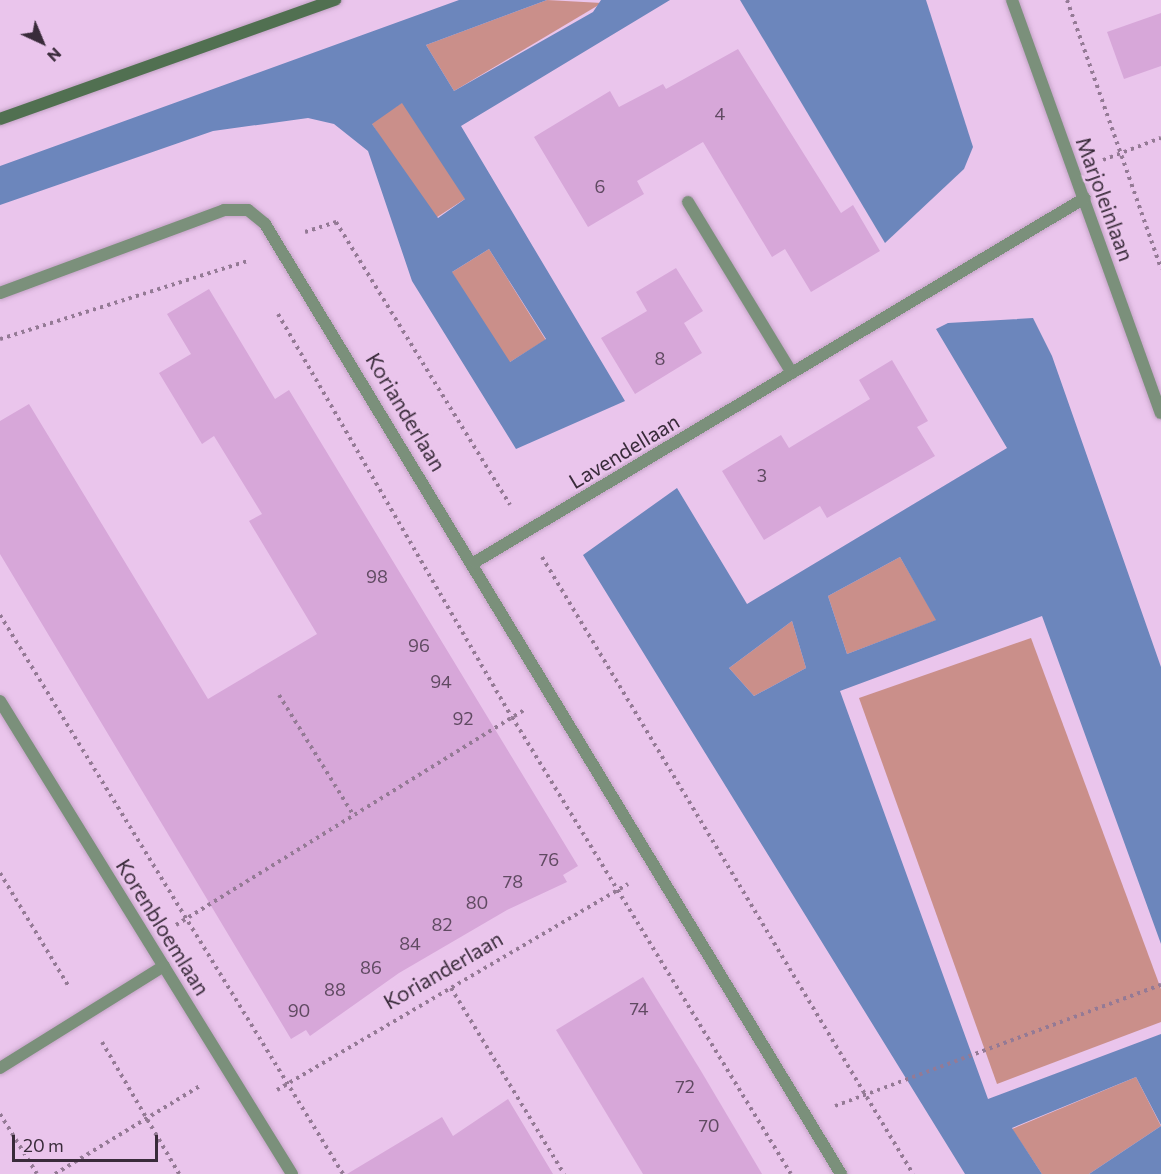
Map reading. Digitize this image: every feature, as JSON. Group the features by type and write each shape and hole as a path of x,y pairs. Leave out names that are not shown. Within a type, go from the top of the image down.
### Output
{"street":[{"path":"0,119 335,0"},
{"name":"Marjoleinlaan","path":"1011,0 1085,198 1161,413"},
{"name":"Lavendellaan","path":"475,562 1085,198"},
{"path":"688,202 792,373"},
{"name":"Korianderlaan","path":"0,293 224,210 248,210 279,241 475,562 841,1174"},
{"name":"Korenbloemlaan","path":"0,701 292,1174"},
{"path":"0,1068 164,966"}],"path":[{"path":"1067,0 1161,269"},
{"path":"1074,170 1161,138"},
{"path":"279,241 336,222 526,532 913,1174"},
{"path":"0,339 246,259 252,269"},
{"path":"276,310 513,717 791,1174"},
{"path":"0,615 343,1174"},
{"path":"152,946 185,917 354,816 552,692"},
{"path":"279,695 354,816"},
{"name":"Korianderlaan","path":"251,1106 656,867"},
{"path":"806,1116 1161,985"},
{"path":"451,988 564,1174"},
{"path":"55,1174 227,1069"},
{"path":"0,1114 37,1174"}],"shaded area":[{"path":"547,0 602,3 454,91 426,45"},
{"path":"403,102 466,198 434,219 371,123"},
{"path":"489,249 546,340 508,363 452,272"},
{"path":"900,557 937,620 847,654 828,596"},
{"path":"792,621 806,668 754,696 729,668"},
{"path":"1031,638 1161,989 1161,1022 997,1084 859,698"},
{"path":"1136,1077 1161,1126 1089,1174 1042,1174 1012,1129"}],"water":[{"path":"459,0 547,0 426,45 454,91 593,12 601,0 670,0 461,126 625,401 516,449 412,281 368,151 334,124 308,118 213,131 0,205 0,166","holes":["402,103 465,199 438,218 372,124","489,249 546,339 510,362 452,272"]},
{"path":"740,0 926,0 973,147 964,169 885,243"},
{"path":"1033,318 1052,356 1161,667 1161,944 1042,616 840,691 988,1099 1161,1034 1161,1125 1136,1077 1012,1128 1042,1174 965,1174 583,555 677,488 747,604 1007,448 936,329 948,323","holes":["900,557 936,620 847,654 828,596","792,621 806,668 754,696 729,668"]},
{"path":"1161,1126 1161,1174 1089,1174"}],"building":[{"path":"1161,13 1161,66 1124,79 1107,32"},
{"path":"738,49 841,213 853,205 880,251 811,292 785,249 772,257 703,142 637,181 644,194 588,227 534,137 610,91 619,107 663,84 666,89"},
{"path":"676,268 703,311 684,323 702,353 635,394 601,338 647,311 636,292"},
{"path":"209,289 275,399 289,390 578,866 563,875 567,882 507,910 399,973 310,1036 306,1030 291,1039 0,554 0,421 29,404 208,699 317,634 249,521 262,514 214,436 202,444 159,373 191,354 167,314"},
{"path":"892,360 928,421 917,427 935,456 827,518 820,506 764,540 722,471 781,435 789,448 870,399 859,380"},
{"path":"643,977 762,1174 643,1174 556,1030"},
{"path":"508,1099 553,1174 347,1174 442,1117 453,1136"}]}
